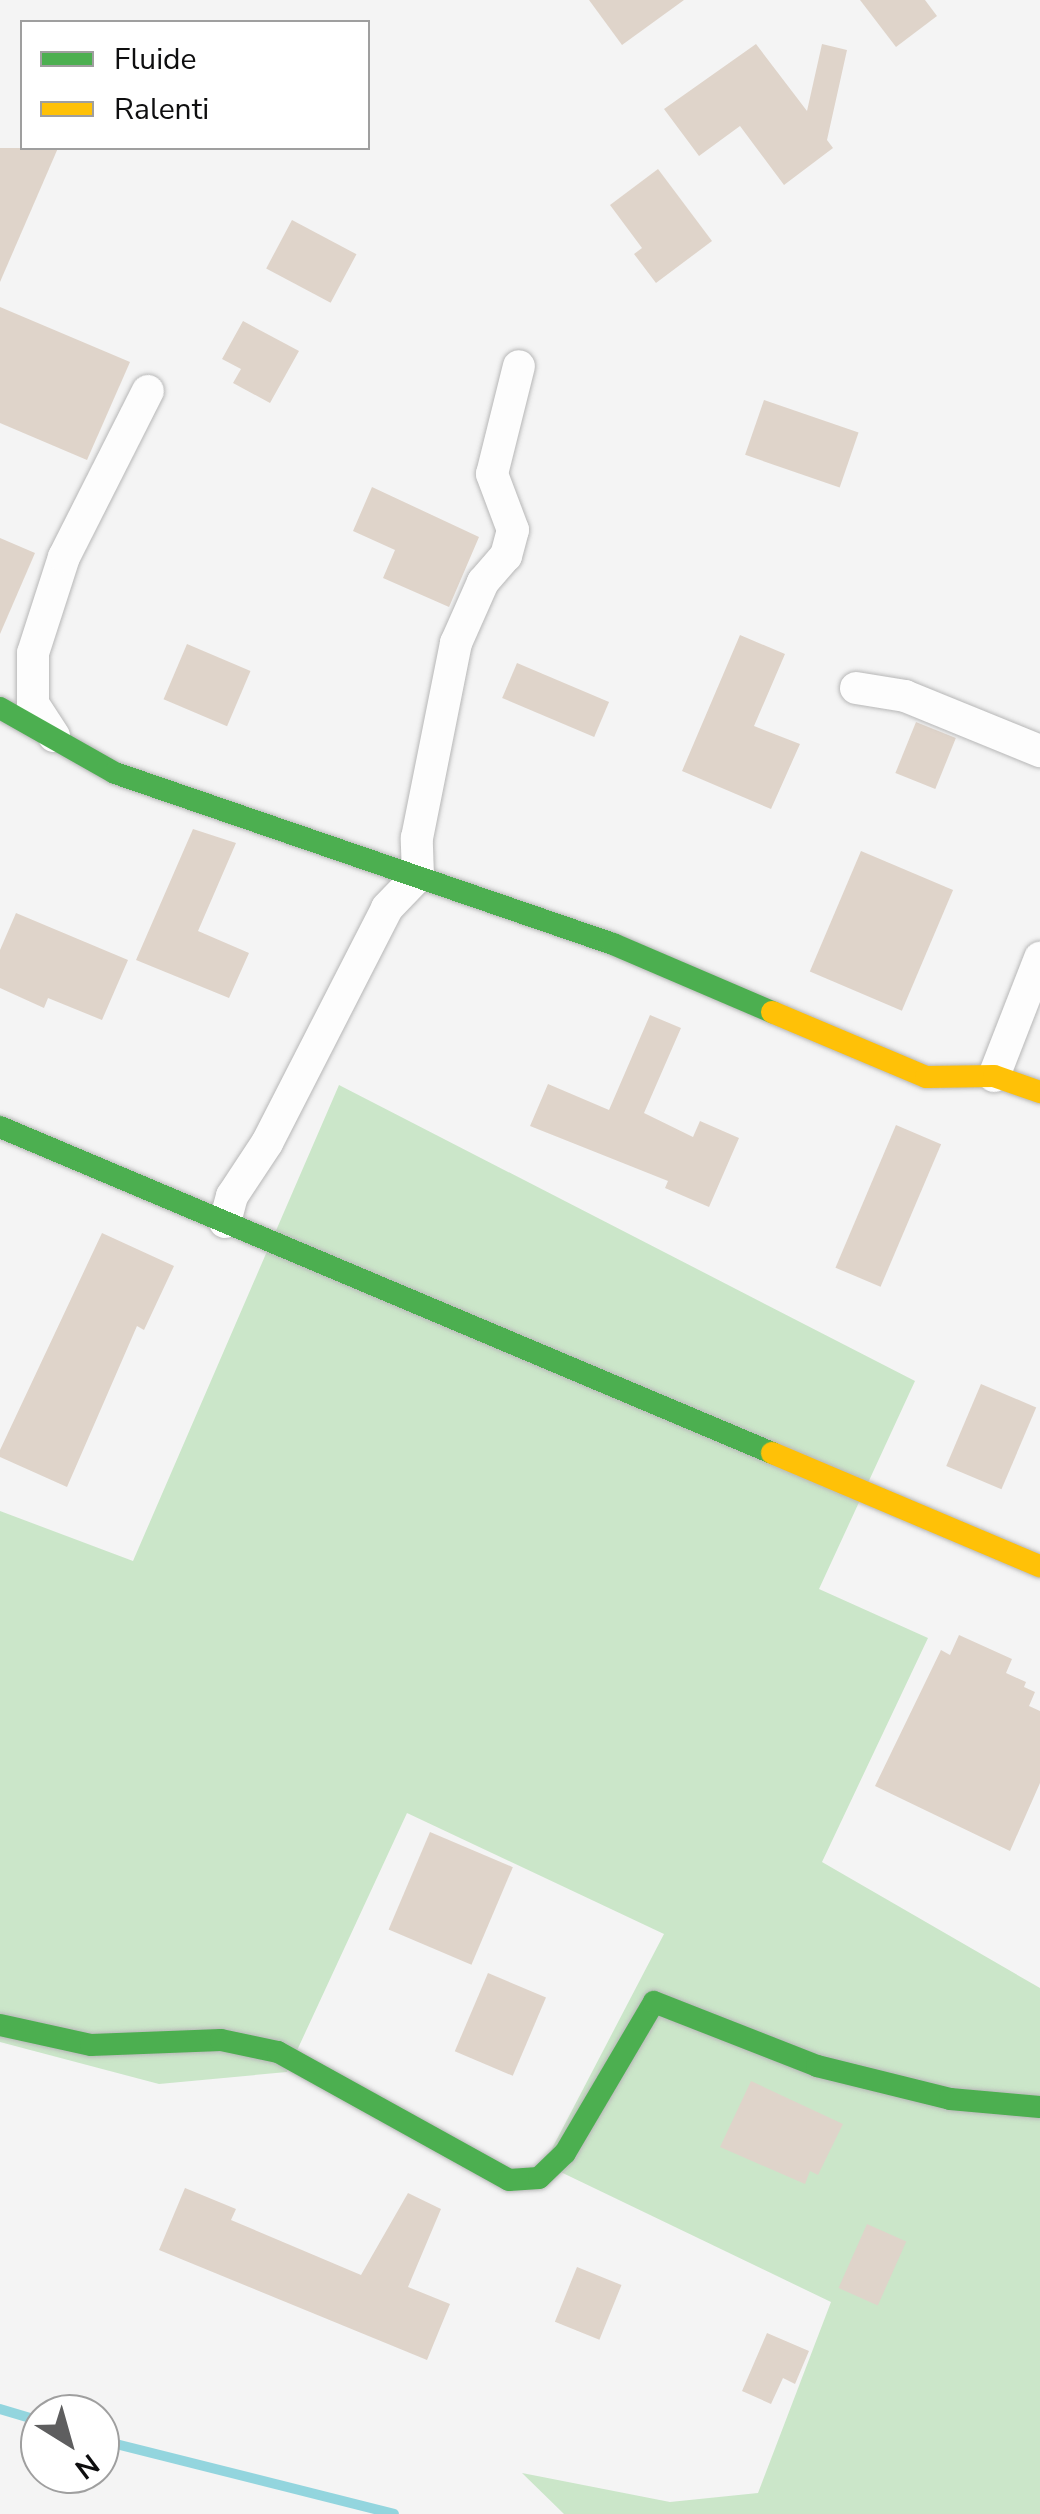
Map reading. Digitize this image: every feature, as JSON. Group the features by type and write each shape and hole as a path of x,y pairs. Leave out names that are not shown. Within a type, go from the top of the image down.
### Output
{"street":[{"path":"225,1222 232,1196 267,1143 387,908 418,876 418,838 456,643 513,530 492,474 519,366"},
{"path":"59,744 32,704 33,653 64,557 148,391"},
{"path":"856,688 904,696 1040,752"},
{"path":"0,708 115,773 612,944 926,1077 994,1076 1040,1092"},
{"path":"994,1076 1040,958"},
{"path":"0,1127 1040,1566"},
{"path":"0,2025 91,2045 221,2040 278,2052 510,2180 538,2178 565,2153 654,2002 817,2066 950,2099 1040,2106"}],"green space":[{"path":"339,1085 915,1381 819,1589 928,1638 822,1862 1040,1988 1040,2514 564,2514 522,2473 670,2502 758,2493 831,2302 544,2164 664,1934 407,1813 287,2072 159,2084 0,2042 0,1511 133,1561"}],"building":[{"path":"589,0 684,0 622,45"},
{"path":"860,0 925,0 937,16 896,47"},
{"path":"756,44 807,111 822,44 847,50 827,140 833,148 784,185 740,126 699,156 664,109"},
{"path":"0,148 57,150 0,282"},
{"path":"658,169 712,241 656,283 634,254 642,248 610,205"},
{"path":"292,220 356,254 331,303 266,269"},
{"path":"0,307 130,362 87,460 0,423"},
{"path":"243,321 299,351 270,403 233,383 241,369 222,359"},
{"path":"764,400 859,433 840,487 745,455"},
{"path":"372,487 479,537 449,607 383,578 395,550 353,531"},
{"path":"0,538 35,553 0,634"},
{"path":"740,635 785,654 754,726 800,744 771,809 682,771"},
{"path":"187,644 251,671 227,726 164,699"},
{"path":"517,663 609,702 594,737 502,698"},
{"path":"916,722 956,738 935,789 895,773"},
{"path":"193,829 236,843 198,931 249,953 229,998 136,960"},
{"path":"861,851 953,890 902,1011 810,972"},
{"path":"16,913 128,960 102,1020 48,998 44,1008 0,988 0,950"},
{"path":"650,1015 681,1028 644,1113 693,1137 700,1121 739,1138 709,1207 665,1188 668,1181 530,1126 548,1084 609,1110"},
{"path":"896,1125 941,1144 881,1287 835,1268"},
{"path":"102,1233 174,1266 144,1330 137,1326 67,1487 0,1457 0,1450"},
{"path":"981,1384 1036,1407 1001,1489 946,1466"},
{"path":"959,1635 1012,1659 1006,1673 1026,1682 1024,1687 1035,1692 1029,1706 1040,1711 1040,1783 1010,1851 875,1786 941,1650 950,1655"},
{"path":"430,1832 513,1867 471,1965 389,1930"},
{"path":"488,1973 546,1998 513,2076 455,2051"},
{"path":"751,2081 843,2124 818,2175 810,2171 805,2184 720,2147"},
{"path":"185,2188 236,2209 231,2220 361,2275 408,2193 441,2209 408,2287 450,2304 427,2360 159,2250"},
{"path":"867,2224 906,2241 878,2305 839,2288"},
{"path":"577,2267 622,2285 599,2340 555,2322"},
{"path":"767,2333 809,2351 795,2384 783,2378 771,2404 742,2391"}],"waterway":[{"path":"0,2409 20,2415"},
{"path":"120,2445 394,2514"}],"traffic: fast":[{"path":"0,708 115,773 613,944 772,1012"},
{"path":"0,1127 772,1453"},
{"path":"0,2025 91,2045 221,2040 278,2052 509,2180 539,2178 565,2153 654,2002 817,2066 950,2099 1040,2107"}],"traffic: slow":[{"path":"772,1012 926,1077 994,1076 1040,1092"},
{"path":"772,1453 1040,1566"}]}
